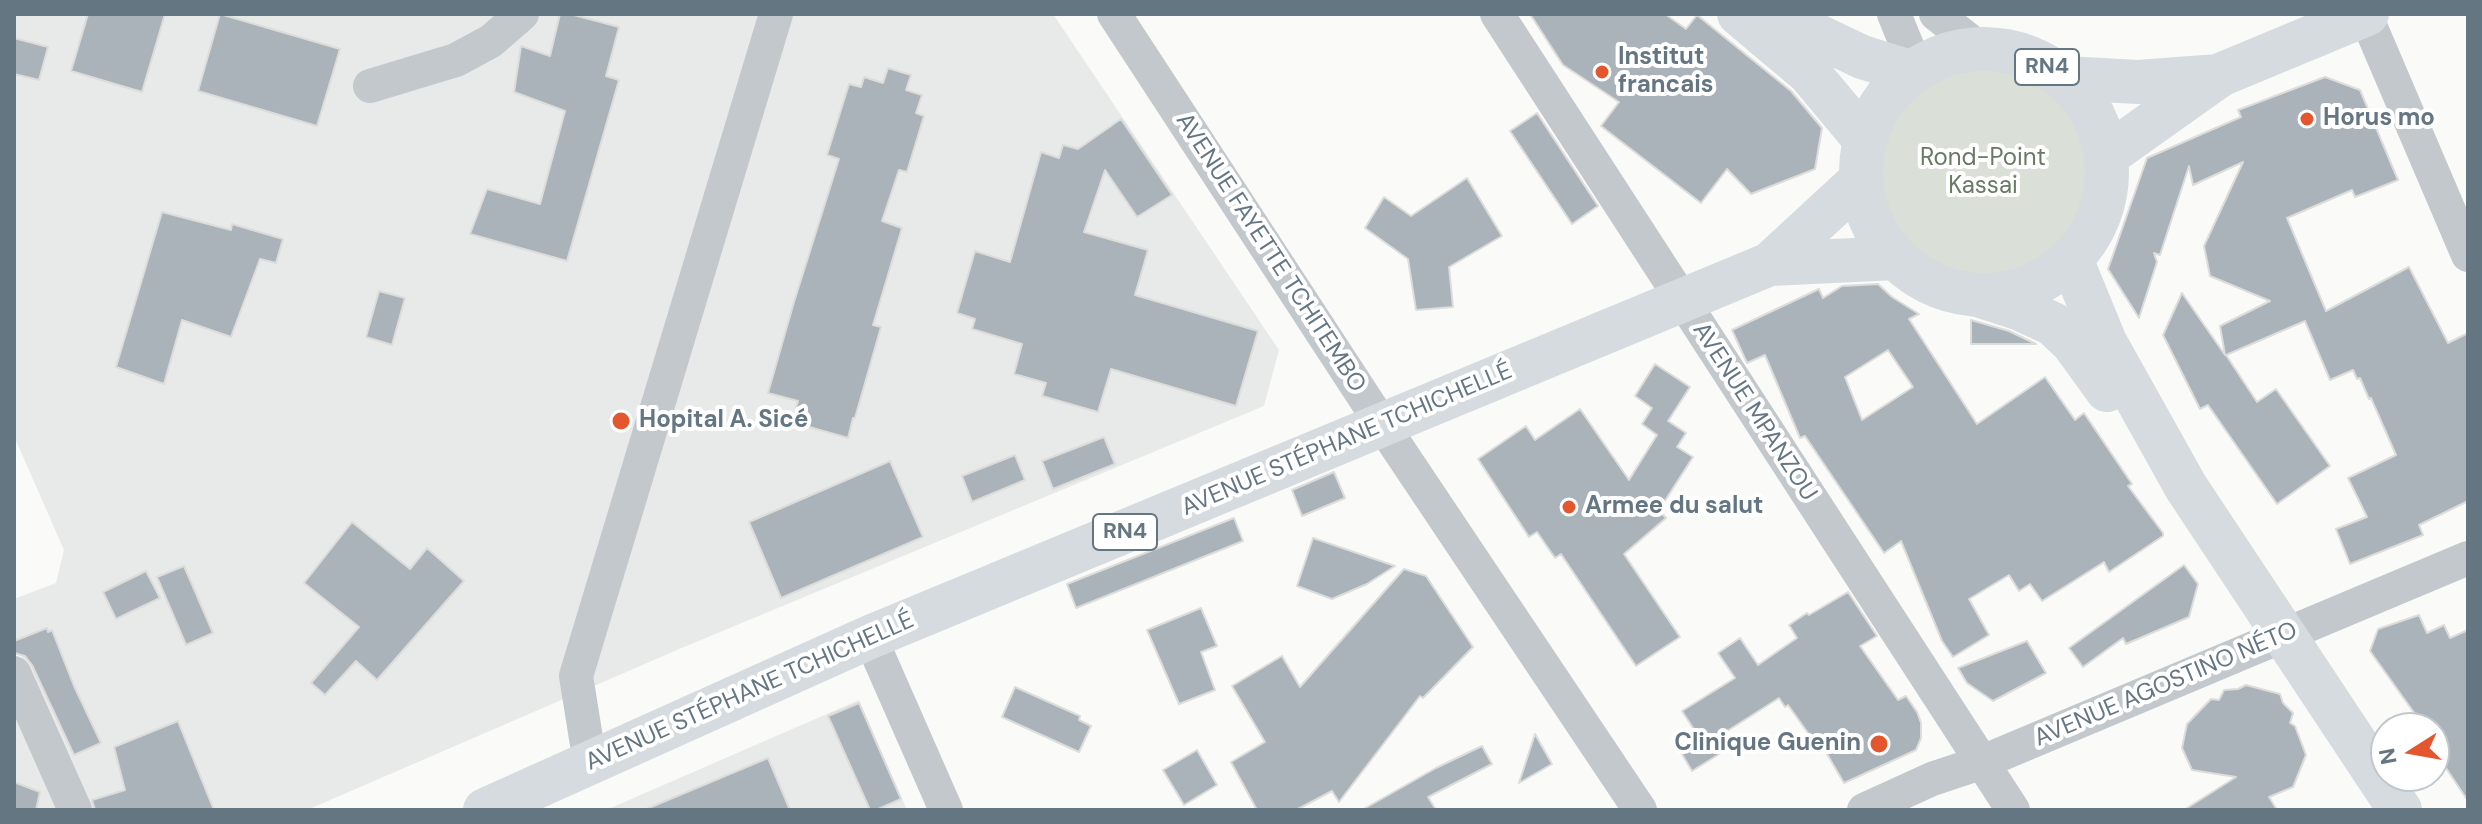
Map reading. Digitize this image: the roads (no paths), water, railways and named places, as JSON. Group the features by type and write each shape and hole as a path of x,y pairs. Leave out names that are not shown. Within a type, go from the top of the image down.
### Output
{"main road":[{"path":"1739,14 1809,73 1863,160"},
{"path":"1781,14 1862,57 1913,70"},
{"name":"RN4","path":"2106,156 2220,75 2366,14"},
{"name":"RN4","path":"1979,48 2010,51 2038,61 2064,78 2084,101 2098,127 2106,156 2106,184 2100,212 2088,237 2071,259 2044,279 2012,292 1978,295 1948,290 1920,277 1896,258 1878,235 1866,208 1863,160 1882,102 1913,70 1946,54 1979,48"},
{"name":"RN4","path":"2064,78 2138,82 2220,75"},
{"name":"AVENUE STÉPHANE TCHICHELLÉ","path":"1770,264 1863,160"},
{"name":"AVENUE STÉPHANE TCHICHELLÉ","path":"485,810 870,637 1770,264 1896,258"},
{"path":"2071,259 2105,342 2186,487 2400,810"},
{"path":"1978,295 2053,324 2073,343 2186,487"}],"street":[{"path":"370,86 456,60 491,41 522,14"},
{"path":"590,763 576,676 776,14"},
{"name":"AVENUE FAYETTE TCHITEMBO","path":"1114,14 1383,426 1640,810"},
{"name":"AVENUE MPANZOU","path":"1497,14 2013,810"},
{"path":"1894,14 1913,70"},
{"path":"1936,14 1979,48"},
{"path":"2366,14 2468,255"},
{"name":"AVENUE AGOSTINO NÉTO","path":"1864,810 1932,779 1980,763 2468,558"},
{"path":"870,637 946,810"},
{"path":"14,673 75,810"}],"place":[{"name":"Institut francais","path":"1602,72"},
{"name":"Horus mo","path":"2307,119"},
{"name":"Hopital A. Sicé","path":"621,421"},
{"name":"Armee du salut","path":"1569,507"},
{"name":"Clinique Guenin","path":"1879,744"}],"park label":[{"name":"Rond-Point Kassai","path":"1983,173"}]}
